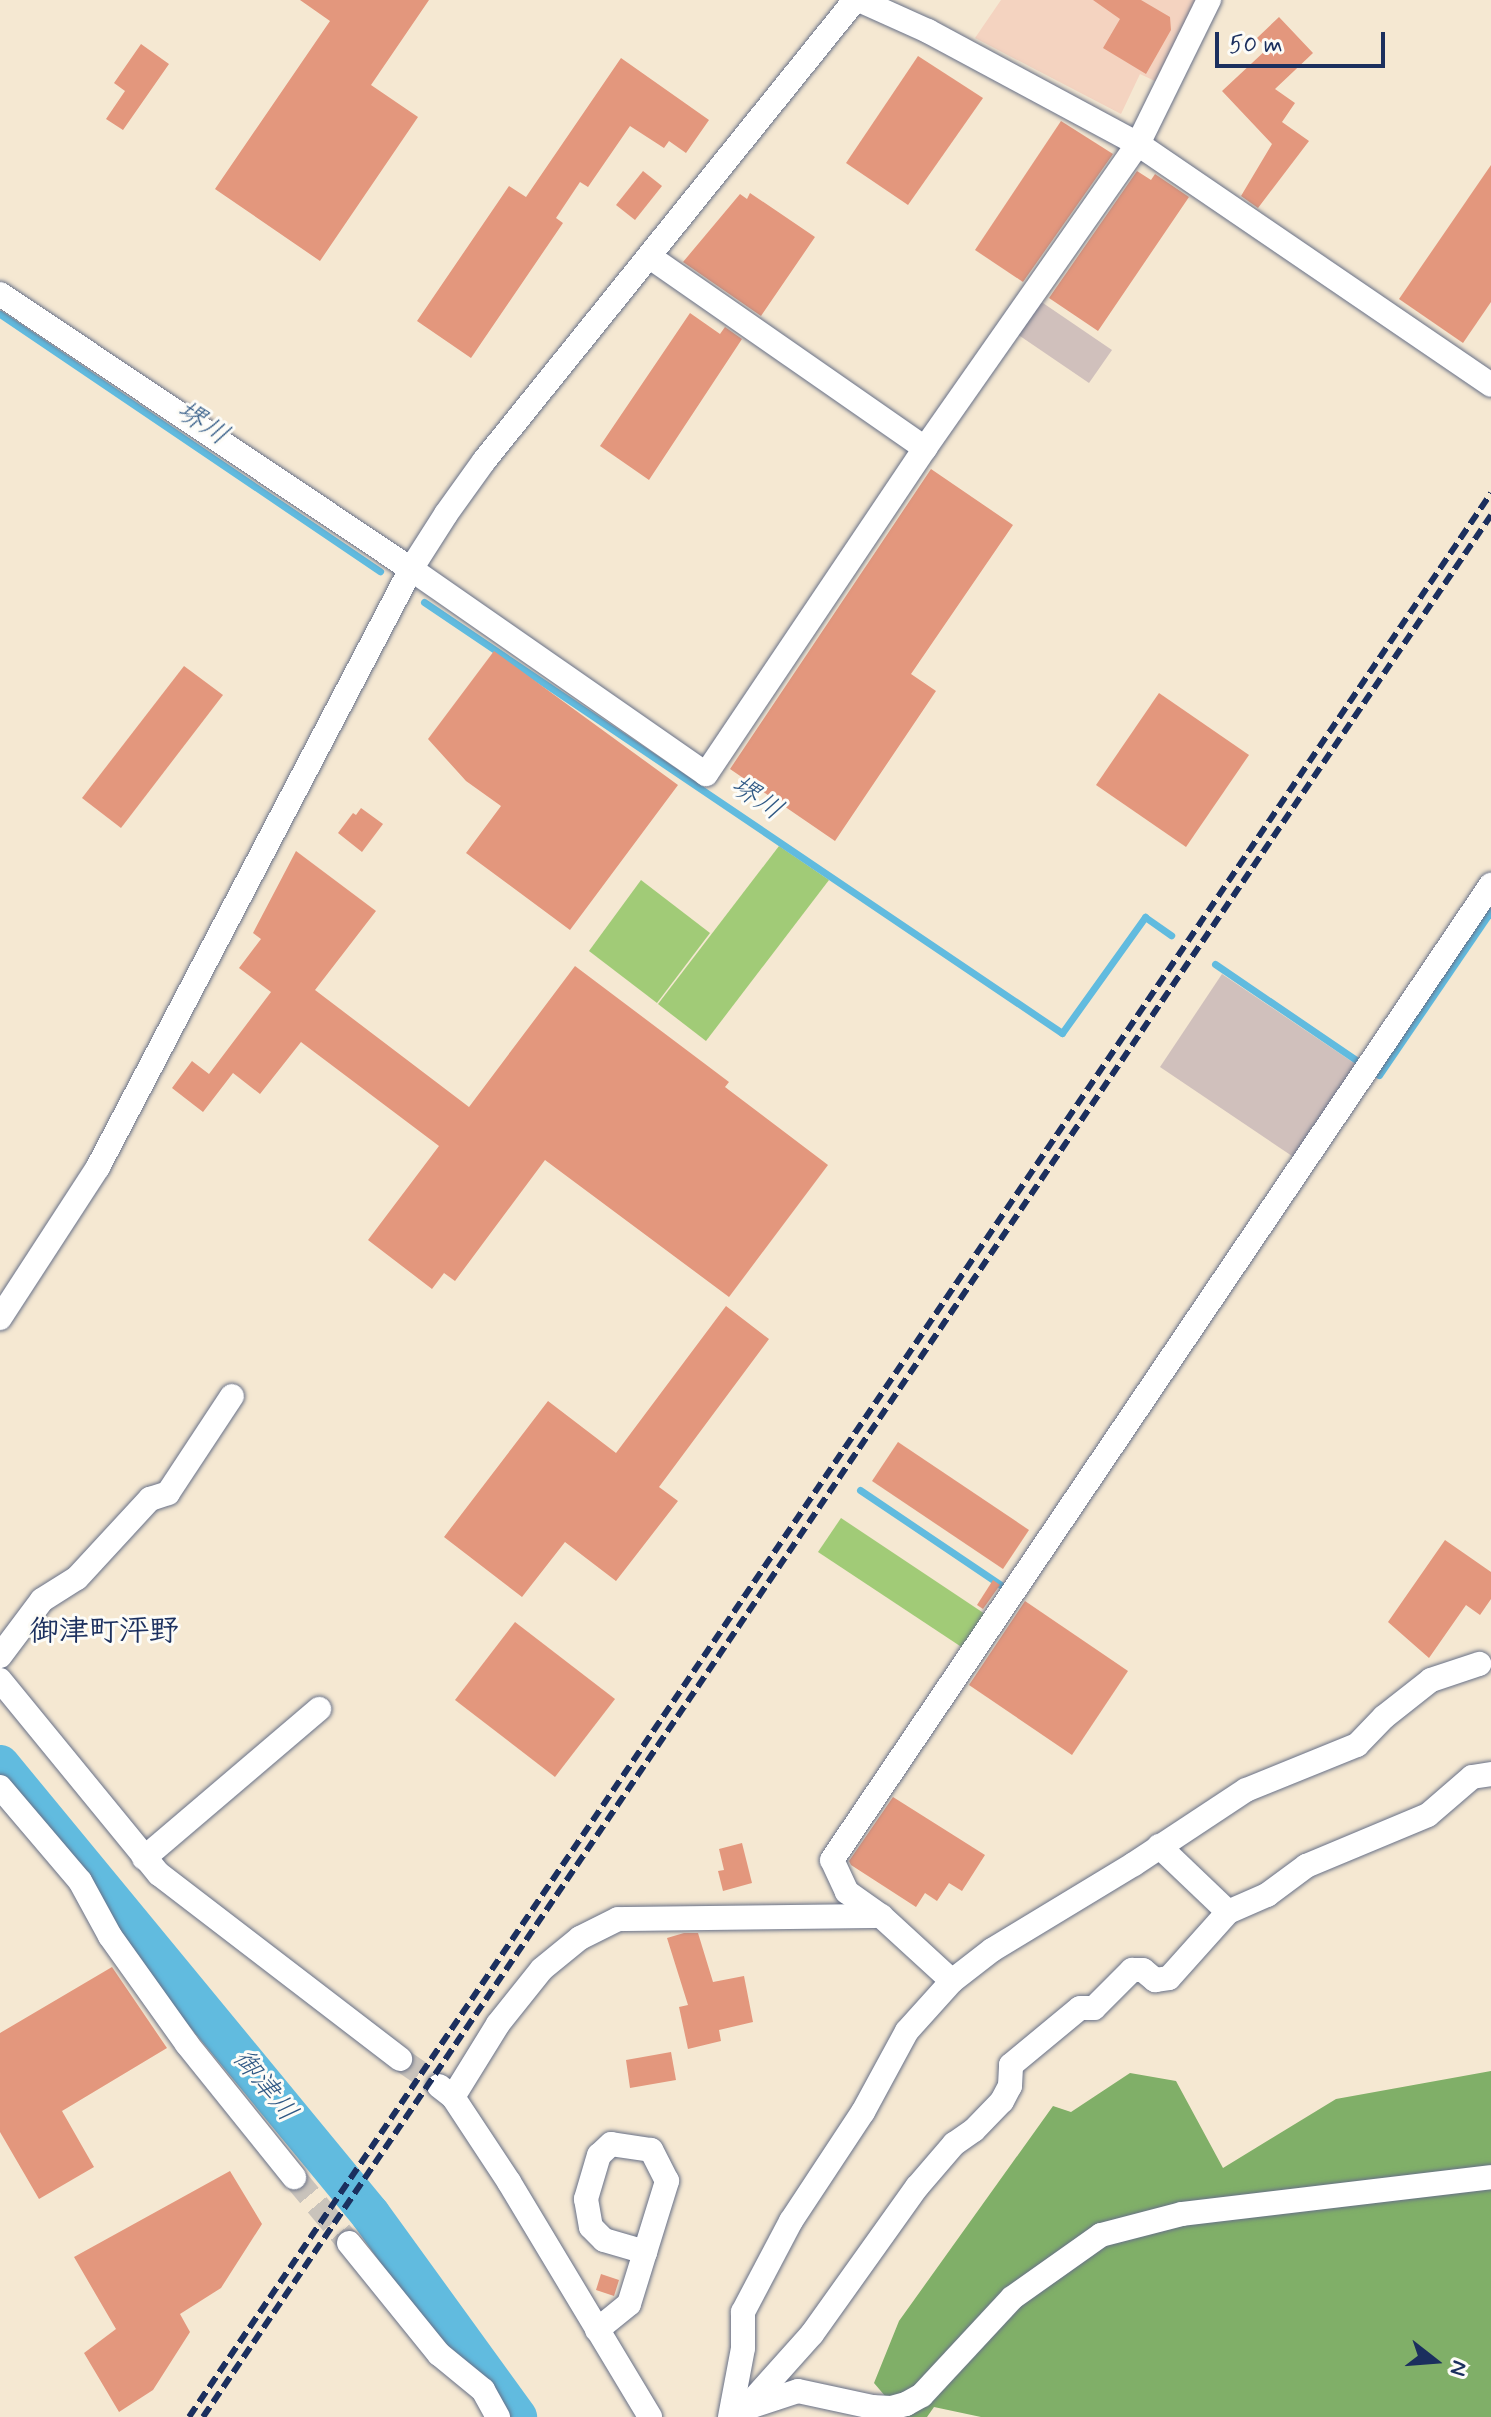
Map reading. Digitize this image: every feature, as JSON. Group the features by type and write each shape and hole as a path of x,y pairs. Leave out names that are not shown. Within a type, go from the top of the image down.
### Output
{"street":[{"path":"0,1318 98,1167 411,569 484,461 857,0 928,31 1138,144 1491,385"},
{"path":"0,294 411,569 706,774 925,448 1138,144 1209,0"},
{"path":"650,257 925,448"},
{"path":"952,1981 881,1916 847,1892 832,1860 1491,885"},
{"path":"0,1656 42,1600 77,1578 150,1499 168,1493 232,1396"},
{"path":"737,2415 743,2312 791,2221 863,2112 907,2031 952,1981 992,1950 1246,1790 1357,1745 1384,1717 1431,1680 1479,1664"},
{"path":"0,1680 159,1874 400,2059"},
{"path":"144,1858 319,1709"},
{"path":"737,2415 812,2334 917,2187 954,2144 974,2130 1002,2101 1010,2086 1011,2065 1080,2008 1094,2008 1132,1970 1143,1970 1155,1980 1169,1978 1228,1912 1267,1895 1306,1866 1428,1815 1472,1777 1491,1774"},
{"path":"0,1787 80,1881 110,1936 187,2044 294,2177"},
{"path":"1159,1846 1228,1912"},
{"path":"650,2417 446,2091 542,1969 580,1938 618,1919 881,1916"},
{"path":"597,2330 629,2304 667,2181 651,2150 611,2144 599,2155 586,2199 591,2227 604,2240 645,2252"},
{"path":"737,2415 773,2396 798,2391 872,2407 909,2410 1012,2298 1101,2235 1182,2214 1491,2177"},
{"path":"349,2243 439,2354 483,2390 498,2417"}],"shaded area":[{"path":"1001,0 1197,0 1157,82 1140,74 1121,114 975,38"},
{"path":"1040,301 1112,350 1089,383 1017,334"},
{"path":"1222,974 1357,1065 1295,1158 1160,1067"}],"green space":[{"path":"779,846 829,880 706,1041 658,1004"},
{"path":"641,880 710,933 657,1003 589,951"},
{"path":"841,1518 988,1616 966,1650 818,1552"},
{"path":"1491,2071 1491,2417 981,2417 934,2407 927,2417 903,2417 874,2383 899,2321 1053,2106 1071,2112 1130,2073 1176,2081 1223,2168 1336,2099"}],"building":[{"path":"300,0 429,0 371,85 418,117 320,261 215,189 330,21"},
{"path":"1093,0 1141,0 1170,17 1171,30 1146,74 1103,48 1120,19"},
{"path":"1279,17 1313,53 1275,89 1295,103 1282,122 1309,141 1258,208 1241,196 1272,144 1222,91 1267,49 1257,38"},
{"path":"141,44 169,64 123,130 106,119 125,91 114,83"},
{"path":"918,56 983,98 908,205 846,163"},
{"path":"621,58 709,120 686,153 669,141 664,148 630,126 588,187 580,182 556,218 563,223 471,358 417,321 509,186 526,197"},
{"path":"1061,121 1113,154 1023,282 975,250"},
{"path":"1491,165 1491,302 1463,343 1399,299"},
{"path":"643,171 662,186 635,220 616,205"},
{"path":"1137,171 1151,180 1155,174 1189,197 1098,331 1049,298"},
{"path":"750,193 815,237 761,316 683,262 740,194 747,199"},
{"path":"690,313 720,334 725,327 742,339 649,480 600,446"},
{"path":"931,469 1013,525 911,674 936,691 835,841 730,769"},
{"path":"494,651 678,785 570,930 466,853 501,806 466,781 428,739"},
{"path":"184,666 223,695 121,828 82,798"},
{"path":"1159,693 1249,755 1186,847 1096,785"},
{"path":"361,808 383,824 362,852 338,833 353,813 356,815"},
{"path":"296,851 376,911 315,990 469,1107 575,966 729,1082 725,1087 828,1165 729,1297 545,1160 455,1281 444,1273 432,1289 368,1240 439,1146 301,1042 260,1094 233,1073 203,1112 172,1088 192,1061 209,1074 271,992 239,968 261,939 253,933"},
{"path":"726,1306 769,1339 659,1487 678,1501 616,1581 565,1542 522,1597 444,1537 548,1401 616,1453"},
{"path":"898,1442 1029,1530 1003,1569 872,1481"},
{"path":"1445,1540 1491,1572 1491,1599 1480,1615 1466,1605 1429,1658 1388,1622"},
{"path":"993,1580 1000,1585 983,1609 977,1605"},
{"path":"1025,1601 1128,1671 1072,1755 969,1685"},
{"path":"515,1622 615,1699 555,1777 455,1700"},
{"path":"893,1797 985,1855 962,1891 949,1883 937,1901 925,1893 916,1907 851,1865 849,1861"},
{"path":"742,1843 752,1883 723,1891 718,1871 724,1870 719,1849"},
{"path":"698,1933 713,1982 744,1976 753,2022 719,2030 721,2041 688,2049 679,2007 688,2005 667,1938"},
{"path":"112,1967 167,2048 62,2111 94,2167 39,2199 0,2132 0,2033"},
{"path":"671,2052 676,2080 630,2088 626,2060"},
{"path":"230,2171 262,2224 221,2288 180,2314 190,2332 153,2390 119,2412 84,2353 116,2329 74,2257"},
{"path":"601,2274 619,2280 614,2296 596,2290"}],"waterway":[{"name":"堺川","path":"0,314 380,571"},
{"name":"堺川","path":"424,602 1062,1033 1145,917 1171,935"},
{"path":"1373,1071 1379,1075 1491,911"},
{"path":"1215,964 1359,1062"},
{"path":"860,1490 1007,1589"},
{"name":"御津川","path":"0,1765 370,2214 517,2417"}],"tunnel":[{"path":"400,2059 439,2086"},
{"path":"294,2177 349,2243"}],"railway":[{"path":"189,2417 1491,493"},
{"path":"203,2417 1491,515"}],"district":[{"name":"御津町泙野","path":"104,1632"}]}
